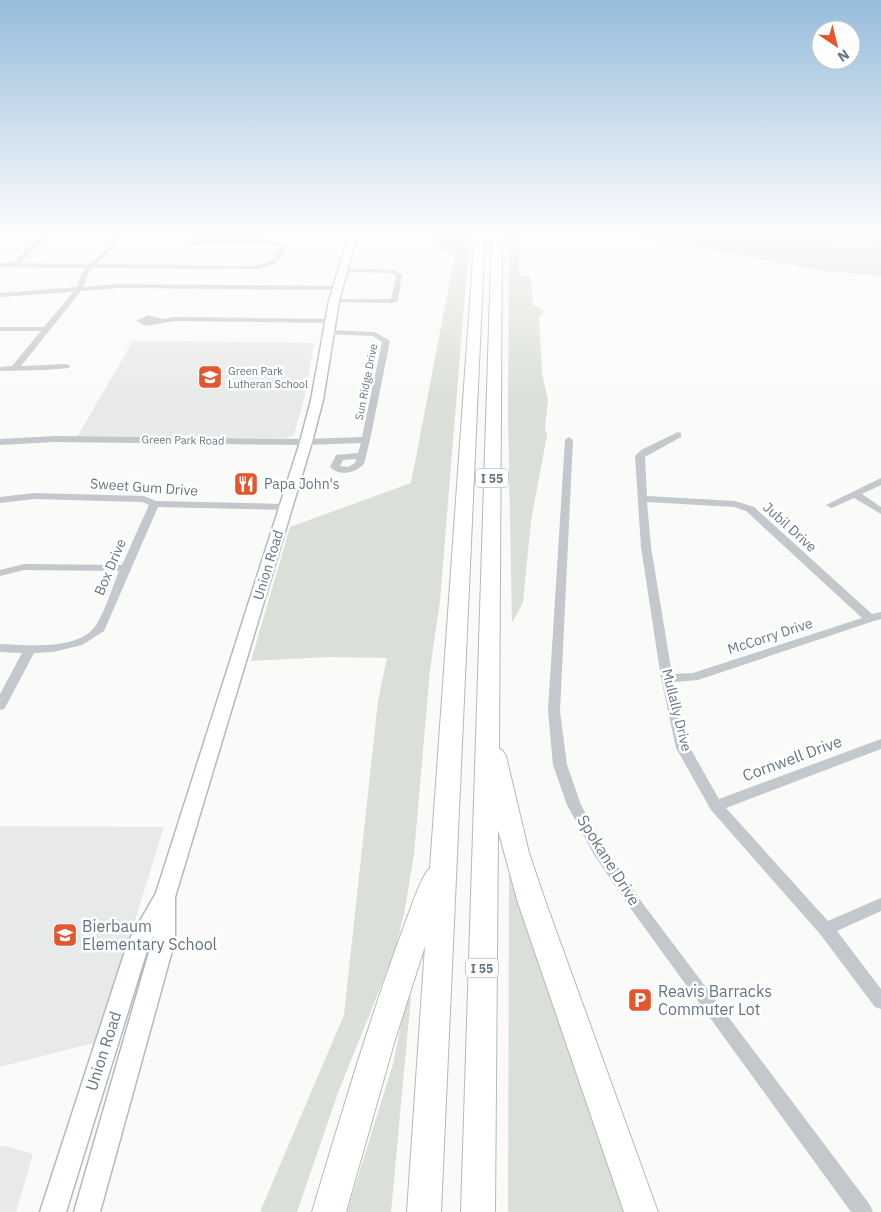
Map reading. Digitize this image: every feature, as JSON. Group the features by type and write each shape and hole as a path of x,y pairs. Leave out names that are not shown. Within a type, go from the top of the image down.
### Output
{"highway":[{"name":"I 55","path":"424,1212 477,288"},
{"name":"I 55","path":"478,1212 496,288"},
{"path":"487,725 516,853 641,1212"},
{"path":"329,1212 412,938 444,863"}],"main road":[{"name":"Union Road","path":"53,1212 139,942 166,895 286,507 312,442 316,400 338,288"},
{"name":"Union Road","path":"87,1212 164,940 166,895"}],"street":[{"path":"14,369 80,288"},
{"path":"0,295 89,288"},
{"path":"334,301 394,301 397,288"},
{"path":"159,320 330,321"},
{"path":"0,329 46,329"},
{"name":"Sun Ridge Drive","path":"328,332 374,334 386,341 365,443 360,456"},
{"path":"0,368 66,366"},
{"name":"Mullally Drive","path":"678,435 644,452 640,456 646,547 667,678 683,748 716,806 826,929 881,1002"},
{"name":"Green Park Road","path":"1,441 55,439 312,442"},
{"name":"Spokane Drive","path":"569,440 554,712 560,765 574,805 598,849 633,901 862,1212"},
{"path":"312,442 365,443"},
{"path":"831,505 881,481"},
{"path":"855,494 881,511"},
{"name":"Sweet Gum Drive","path":"0,500 34,496 144,499 154,504 286,507"},
{"name":"Jubil Drive","path":"642,499 735,504 750,509 876,617"},
{"name":"Box Drive","path":"30,649 64,648 90,638 100,628 154,504"},
{"path":"0,573 24,567 126,568"},
{"name":"McCorry Drive","path":"667,678 694,677 876,617"},
{"path":"0,648 30,649 0,706"},
{"name":"Cornwell Drive","path":"716,806 881,744"},
{"path":"826,929 881,904"}],"shaded area":[{"path":"449,288 465,288 440,601 430,670 414,854 404,914 394,954 339,1090 297,1212 260,1212 344,1015 378,701 387,658 329,657 251,661 290,527 411,483"},
{"path":"509,288 531,288 533,305 544,311 539,318 542,374 548,400 545,428 547,435 531,521 523,602 512,623 508,415"},
{"name":"Green Park Lutheran School","path":"133,341 314,343 305,395 294,435 286,438 77,437"},
{"name":"Bierbaum Elementary School","path":"0,826 164,827 97,1042 0,1067"},
{"path":"509,866 628,1212 508,1212"},
{"path":"411,996 391,1212 347,1212 393,1064 406,1000"},
{"path":"0,1146 33,1154 16,1212 0,1212"}],"place":[{"name":"Green Park Lutheran School","path":"210,377"},
{"name":"Papa John's","path":"246,484"},
{"name":"Bierbaum Elementary School","path":"65,935"},
{"name":"Reavis Barracks Commuter Lot","path":"640,1000"}]}
